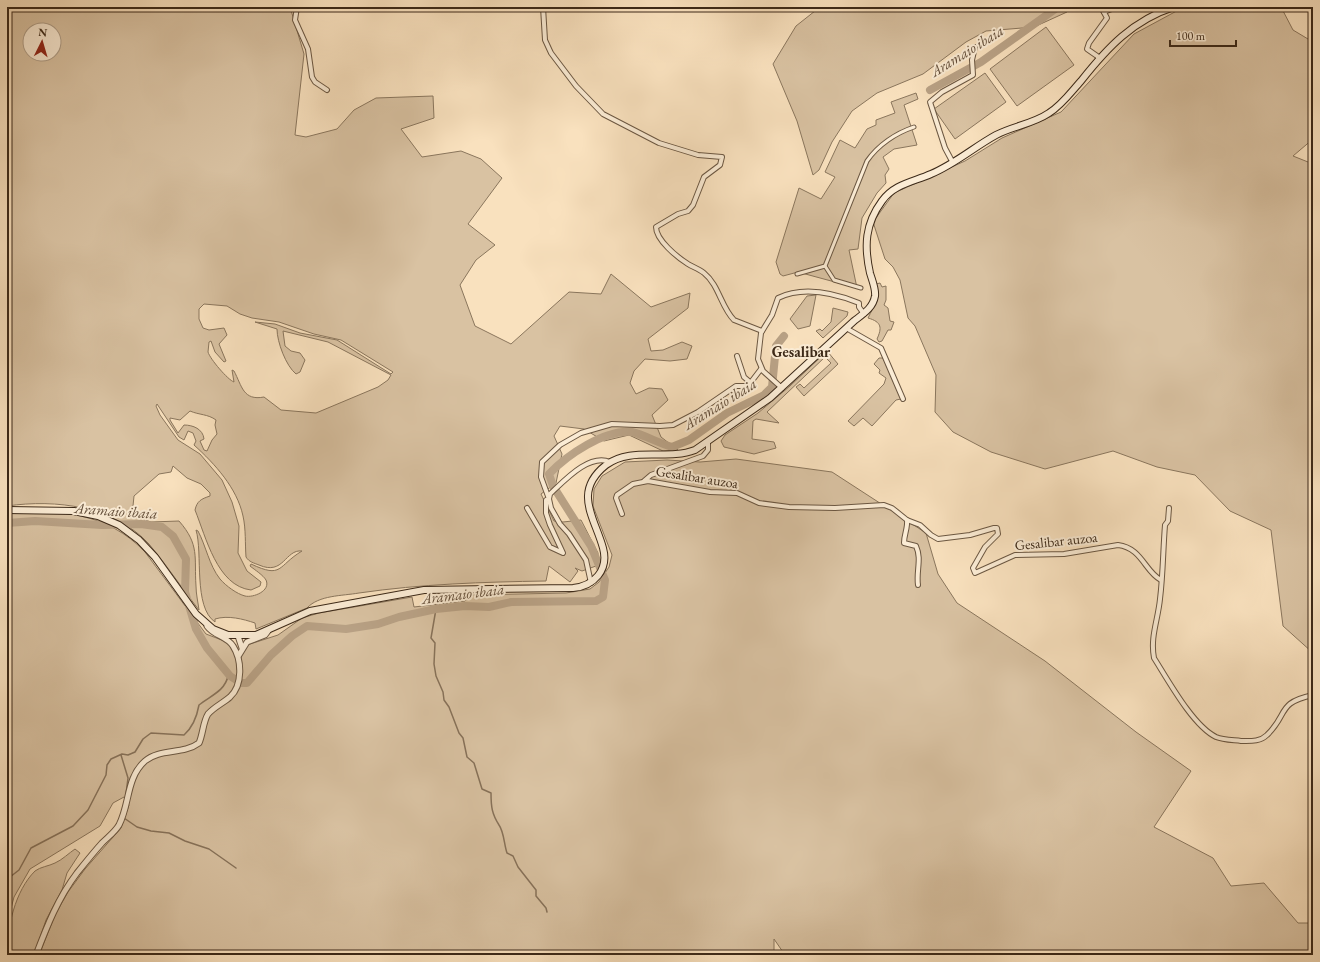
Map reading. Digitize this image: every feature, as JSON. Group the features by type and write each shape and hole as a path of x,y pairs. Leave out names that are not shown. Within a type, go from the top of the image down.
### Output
{"main road":[{"path":"7,510 74,511 87,513 110,521 129,532 155,557 180,593 196,614 206,624 221,633 238,636 252,636 268,631 310,611 424,590 573,588 591,583 600,575 604,563 603,546 589,510 588,495 595,476 610,462 638,455 684,454 695,450 708,442 780,386 864,314 871,305 875,297 866,251 866,232 873,214 882,200 892,190 953,163 996,135 1049,113 1068,97 1100,58 1129,29 1142,20 1174,7"}],"street":[{"path":"297,7 295,20 308,49 312,76 315,82 327,90"},
{"path":"543,7 545,40 550,53 576,86 603,114 659,142 698,155 722,157 720,165 704,177 693,204 688,211 661,222 656,227 656,232 668,246 688,264 705,273 718,291 734,320 762,331"},
{"path":"1100,58 1087,49 1089,43 1107,18 1101,7"},
{"path":"1104,12 1117,7"},
{"path":"953,163 945,148 930,102 946,90 973,76 972,65 975,47"},
{"path":"825,266 867,161 877,148 914,127"},
{"path":"797,274 825,266"},
{"path":"825,266 834,280 861,288"},
{"path":"780,386 761,369 758,359 762,331 772,315 778,298 797,291 817,292 855,301 859,303 859,307 864,314"},
{"path":"846,328 881,348 903,399"},
{"path":"737,356 741,363 744,377 749,384"},
{"path":"591,583 586,560 569,534 560,524 549,499 541,477 542,462 560,445 581,433 612,424 660,426 673,424 698,412 736,386 749,384 761,369"},
{"name":"Gesalibar auzoa","path":"644,481 651,475 703,456 708,450 708,442"},
{"path":"527,508 550,547 563,552 554,536 547,517 547,499 549,499 550,494 583,466 595,460 606,460 610,462"},
{"name":"Gesalibar auzoa","path":"622,514 616,498 617,495 633,484 644,481 664,482 710,492 737,492 759,503 789,507 835,508 884,505 892,508 908,520 920,525 931,535 940,539 958,538 997,528 998,534 985,547 973,568 974,573 1015,555 1064,554 1118,545 1127,547 1135,552 1161,580"},
{"path":"1169,508 1168,521 1165,525 1159,604 1152,643 1154,658 1195,719 1210,733 1224,739 1250,741 1261,739 1268,734 1285,707 1292,701 1313,695"},
{"path":"908,520 907,528 904,534 904,543 916,546 919,563 916,578 918,585"},
{"path":"206,624 214,634 231,643 239,655"},
{"path":"36,955 50,920 65,890 119,824 127,803 132,780 139,768 150,758 163,753 186,750 199,743 208,715 229,698 236,686 239,676 239,655 242,648 247,642 265,635 268,631"},
{"path":"238,636 241,640 242,648"},
{"path":"235,648 238,636"}],"shaded area":[{"path":"7,7 290,7 304,54 295,135 306,137 337,129 354,110 376,98 433,96 434,118 401,129 422,157 461,151 481,159 502,178 468,224 495,245 476,260 460,285 475,326 511,344 569,292 601,294 611,274 651,307 690,293 688,308 648,339 651,351 663,350 682,342 692,346 687,359 670,361 645,359 634,371 630,383 636,394 649,388 662,389 668,400 652,415 661,437 678,450 663,451 629,435 604,441 584,429 560,426 554,436 562,454 556,483 541,494 554,521 563,522 581,520 598,553 596,566 582,571 575,568 578,571 570,582 549,566 546,581 429,586 382,590 324,598 307,608 256,629 255,623 235,618 225,617 215,619 215,622 208,615 201,592 199,552 196,530 201,537 216,574 225,584 245,596 252,596 260,593 264,590 267,584 263,576 250,566 251,564 269,570 279,569 302,551 296,551 279,565 274,567 259,565 247,559 243,516 236,496 217,468 194,445 196,441 193,433 188,431 184,440 179,437 157,404 156,406 160,415 178,440 200,454 222,480 232,502 239,526 238,553 247,571 261,582 260,586 251,590 239,587 229,580 221,570 214,559 195,510 198,502 210,496 210,493 201,484 187,478 173,466 171,472 159,474 134,496 133,506 139,518 151,522 179,521 186,529 195,552 196,589 199,610 149,544 135,531 119,521 102,513 83,508 64,505 26,504 7,506","holes":["204,304 227,306 240,314 252,318 279,322 314,334 341,340 393,372 391,374 337,340 300,333 275,324 255,322 277,329 277,334 283,353 292,370 296,374 300,372 305,360 300,353 291,351 285,346 283,331 328,342 391,375 388,380 378,387 316,413 281,410 264,397 257,398 247,394 241,387 234,371 232,370 234,382 224,373 209,355 209,342 211,341 215,352 224,362 226,361 219,344 227,335 224,328 209,330 203,328 199,319 199,309","190,411 216,420 215,425 217,434 212,440 207,451 204,450 200,441 204,439 200,430 184,425 178,433 170,420 170,418 180,420"]},
{"path":"820,7 1070,7 1067,12 1034,27 986,31 966,42 923,74 877,93 852,111 832,142 819,170 813,175 797,121 773,64 796,26"},
{"path":"1184,7 1281,7 1293,30 1313,42 1313,139 1293,156 1313,164 1313,653 1283,626 1271,530 1230,511 1195,475 1157,467 1113,451 1045,469 991,452 953,432 935,412 936,375 915,326 908,318 900,280 893,267 885,259 873,222 894,193 965,161 1002,138 1061,112 1134,34"},
{"path":"1046,27 1074,65 1017,106 990,69"},
{"path":"985,73 1006,102 955,139 934,109"},
{"path":"916,93 918,99 904,105 917,145 894,149 883,157 889,169 885,175 886,183 877,193 862,218 858,249 849,250 857,288 798,272 783,276 780,274 776,262 799,188 821,199 835,177 825,172 840,140 855,148 867,129 876,125 876,120 895,113 891,102"},
{"path":"880,283 882,287 886,286 886,300 884,305 888,308 890,321 894,322 891,330 888,330 882,341 879,342 877,339 880,332 880,326 876,321 868,318 874,306 877,294 876,284"},
{"path":"816,295 810,326 798,329 790,319 807,296"},
{"path":"833,308 848,312 847,316 823,338 816,331 820,329 822,331 831,322"},
{"path":"827,351 838,364 804,396 796,387 800,384 804,388 831,363 825,357 767,412 779,423 756,419 753,421 752,439 774,442 776,448 754,454 724,447 721,441 725,435 758,413 790,386"},
{"path":"879,358 883,358 901,399 896,400 872,426 863,418 854,426 848,421 884,384 886,378 879,373 880,370 874,364"},
{"path":"736,459 832,472 926,533 938,574 957,603 1045,661 1136,732 1191,771 1154,827 1213,858 1231,886 1264,883 1298,923 1313,923 1313,955 785,955 774,939 774,955 39,955 55,915 68,892 85,869 121,828 129,805 124,797 113,803 100,826 30,869 14,897 7,924 7,514 45,512 81,516 99,521 131,539 145,552 206,634 227,642 234,649 237,659 237,670 241,670 241,655 247,645 278,635 302,618 319,613 412,597 414,607 465,601 471,595 566,593 590,589 599,582 609,567 612,555 593,506 594,489 602,476 625,462 667,460 700,462"},
{"path":"75,849 80,853 67,873 62,890 46,920 34,955 7,955 7,944 11,921 17,899 28,879 35,871 58,862"}],"waterway":[{"name":"Aramaio ibaia","path":"930,90 981,62 1058,7"},
{"name":"Aramaio ibaia","path":"7,523 35,521 102,525 141,524 162,527 173,536 186,559 185,592 196,629 207,648 230,676 241,683 247,683 271,655 292,636 307,626 346,629 378,624 399,617 436,609 465,606 489,607 511,602 596,601 603,597 605,580 591,546 553,486 549,474 566,459 587,445 599,439 621,432 632,432 672,447 689,440 727,413 764,395 772,387 776,346 784,336"},
{"path":"436,609 431,638 435,643 434,664 436,676 443,692 444,700 449,707 459,733 463,738 467,757 474,763 482,789 491,793 492,810 501,828 507,853 513,856 518,867 536,890 536,896 546,908 547,912"},
{"path":"7,883 10,877 19,870 31,848 73,826 88,810 106,775 107,765 111,759 122,754 128,755 135,752 143,739 151,733 184,735 194,722 199,705 224,686 228,676 230,676"},
{"path":"121,755 128,778 126,794"},
{"path":"124,818 137,827 151,831 169,833 185,841 209,849 236,868"}],"district":[{"name":"Gesalibar","path":"801,352"}]}
